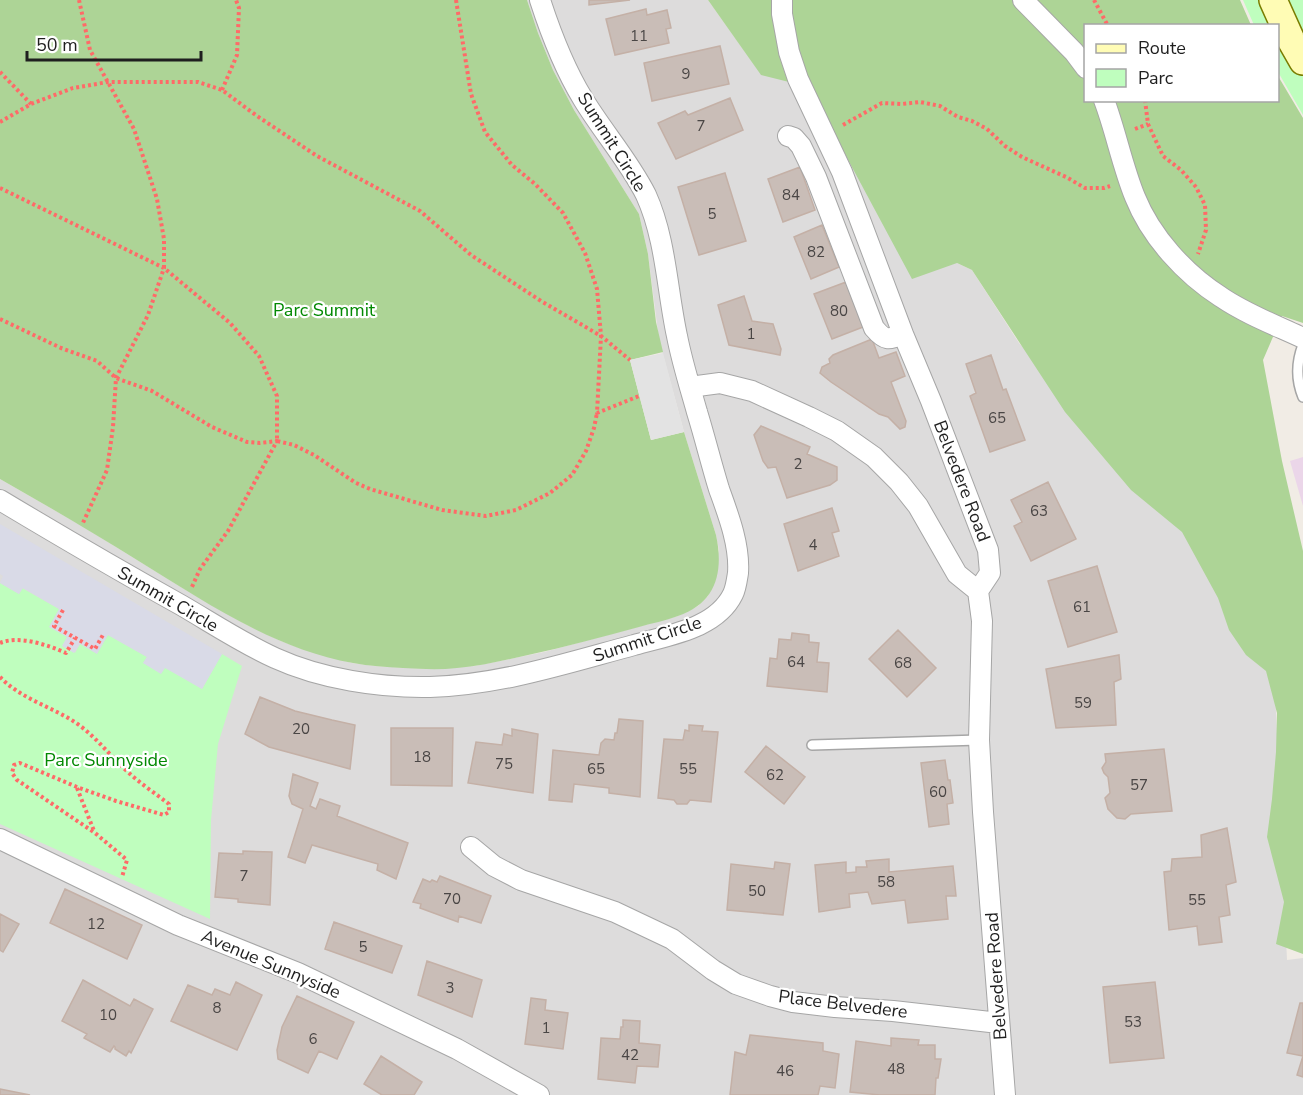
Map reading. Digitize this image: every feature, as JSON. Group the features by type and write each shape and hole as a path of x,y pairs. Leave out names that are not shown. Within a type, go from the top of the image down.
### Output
{"main road":[{"path":"1273,0 1303,62"}],"street":[{"name":"Summit Circle","path":"0,500 229,634 277,659 344,680 428,687 498,680 676,633 702,624 721,612 734,592 738,569 734,533 677,338 653,210 637,178 584,99 569,72 555,43 540,0"},
{"name":"Belvedere Road","path":"782,0 782,14 789,52 798,79 842,172 988,550 990,573 978,591 982,621 980,740 983,812 1005,1095"},
{"path":"1023,0 1084,65"},
{"path":"1105,102 1136,199 1166,248 1192,274 1220,296 1253,316 1303,338"},
{"path":"788,136 794,138 801,146 816,177 874,328 881,336 890,339 903,334"},
{"path":"690,387 720,383 753,391 837,431 874,457 918,506 957,574 978,591"},
{"name":"Avenue Sunnyside","path":"0,839 178,925 309,978 457,1049 539,1095"},
{"name":"Place Belvedere","path":"471,847 494,866 521,880 615,912 672,939 736,984 770,996 793,1002 835,1007 999,1023"}],"lane":[{"path":"1303,345 1297,375 1303,397"},
{"path":"812,746 980,740"}],"path":[{"path":"79,0 90,50 134,129 157,199 164,239 164,268 148,315 116,378 113,427 106,470 82,526"},
{"path":"222,90 237,56 239,8 236,0"},
{"path":"0,319 61,348 97,361 116,378 152,391 212,426 247,442 277,441 294,445 314,455 356,483 370,489 442,510 486,516 516,510 550,493 572,475 586,451 594,428 597,413 601,336 597,289 585,253 563,213 535,184 512,165 485,132 471,93 456,0"},
{"path":"1094,0 1107,24"},
{"path":"0,72 31,104"},
{"path":"0,122 31,104 73,88 108,82 198,82 222,90 317,156 420,211 471,255 601,336 630,360"},
{"path":"824,135 882,103 920,102 940,106 958,117 972,121 987,129 1005,146 1022,157 1085,188 1104,188 1129,180"},
{"path":"1145,102 1149,124 1163,156 1181,170 1196,187 1205,205 1206,230 1192,274"},
{"path":"0,188 164,268 230,324 259,356 277,396 277,441 228,531 200,569 189,592"},
{"path":"597,413 639,396"},
{"path":"63,610 54,626 75,638 95,649 104,633"},
{"path":"0,643 17,639 50,646 66,653 75,638"},
{"path":"0,677 24,696 77,724 95,738 129,773 169,804 169,812 165,815 77,787 21,763 14,765 12,773 17,780 95,833 127,860 125,869"},
{"path":"77,787 95,833"}],"shaded area":[{"path":"527,0 708,0 761,74 809,86 957,263 972,270 1019,343 1272,622 1287,960 1303,958 1303,1095 0,1095 0,479 247,625 302,649 352,663 429,669 475,666 544,652 678,616 698,606 708,596 719,550 659,340 648,254 639,214 574,110 553,70"},
{"path":"663,353 684,432 651,440 630,360"},
{"path":"1303,457 1303,506 1290,461"},
{"path":"0,524 222,654 202,689 165,668 161,674 143,663 147,657 108,635 97,654 80,644 74,653 62,646 67,637 49,627 59,609 23,588 19,594 0,583 3,576 0,574"}],"green space":[{"name":"Parc Summit","path":"0,0 527,0 553,70 574,110 639,214 648,254 656,322 663,352 630,360 651,440 684,432 716,535 718,573 709,594 691,610 673,618 493,663 437,669 359,664 295,647 240,622 0,479"},
{"path":"708,0 1240,0 1251,24 1084,24 1084,102 1279,102 1279,78 1303,118 1303,323 1282,316 1263,360 1282,461 1303,551 1303,954 1276,944 1284,902 1267,837 1276,752 1277,713 1266,671 1246,655 1229,630 1218,598 1182,532 1131,490 1065,412 972,270 957,263 912,279 809,87 761,75"},
{"path":"1243,0 1303,0 1303,115 1279,74 1279,24 1254,24"},
{"name":"Parc Sunnyside","path":"0,583 19,594 22,588 59,609 67,637 75,653 80,644 108,635 147,657 143,663 165,667 202,689 222,654 242,666 218,744 211,820 210,919 0,824"}],"building":[{"path":"589,0 630,0 589,5"},
{"path":"646,9 647,15 667,10 671,28 666,29 669,43 615,55 606,19"},
{"path":"720,46 729,84 652,101 644,63"},
{"path":"730,98 743,130 676,159 658,123 685,111 688,115"},
{"path":"800,167 815,210 783,222 768,179"},
{"path":"725,173 746,241 699,255 678,187"},
{"path":"822,225 839,267 811,279 794,237"},
{"path":"846,282 863,327 832,339 814,294"},
{"path":"744,296 752,321 773,324 781,349 780,355 729,345 718,305"},
{"path":"872,339 879,358 896,352 905,376 891,382 906,421 905,427 900,429 888,417 879,414 820,373 822,367 830,363 829,359 833,355"},
{"path":"991,355 1003,390 1006,389 1025,440 990,452 970,396 976,393 966,364"},
{"path":"761,426 810,447 807,454 837,467 837,480 830,485 787,498 776,467 768,468 763,461 754,435"},
{"path":"1048,482 1076,539 1031,561 1014,526 1022,522 1011,500"},
{"path":"832,508 839,531 832,533 839,556 798,571 784,524"},
{"path":"1097,566 1117,632 1068,647 1048,581"},
{"path":"898,630 936,668 907,697 869,659"},
{"path":"792,633 809,635 809,642 819,643 817,662 829,663 827,692 767,686 770,658 777,659 779,639 791,640"},
{"path":"1119,655 1121,679 1114,682 1116,725 1056,728 1046,669"},
{"path":"260,697 295,711 355,725 350,769 269,747 245,734"},
{"path":"619,719 643,721 640,797 609,793 609,788 574,784 572,802 549,800 553,750 599,755 601,743 605,739 614,740"},
{"path":"689,725 703,726 702,731 718,732 711,802 690,800 687,804 677,804 674,800 658,798 664,739 683,740 685,730 689,731"},
{"path":"391,728 453,728 452,786 391,785"},
{"path":"512,729 538,734 533,793 468,783 476,742 502,745 504,734 512,736"},
{"path":"766,746 805,777 784,804 745,772"},
{"path":"1164,749 1172,811 1131,814 1125,819 1117,818 1108,809 1105,798 1110,793 1108,777 1102,768 1106,762 1105,754"},
{"path":"945,760 953,803 947,804 949,824 929,827 921,763"},
{"path":"293,774 318,783 310,806 316,809 320,799 340,806 337,816 408,843 396,879 377,870 378,864 312,845 305,863 288,857 303,809 292,804 289,796"},
{"path":"1227,828 1236,882 1226,885 1230,915 1219,917 1222,942 1199,945 1197,926 1169,930 1164,872 1171,871 1172,859 1202,857 1201,835"},
{"path":"243,851 272,852 270,905 215,897 219,853 243,854"},
{"path":"889,859 889,872 953,866 956,896 946,896 948,919 908,923 905,900 872,904 868,892 849,894 850,907 819,912 815,865 846,862 846,873 856,872 856,867 867,867 866,861"},
{"path":"775,862 790,864 783,915 727,910 731,864 774,869"},
{"path":"440,876 491,896 481,923 459,916 458,922 420,908 421,904 413,902 423,879 437,882"},
{"path":"65,889 142,925 127,959 50,923"},
{"path":"0,914 19,924 3,952 0,950"},
{"path":"334,922 402,946 392,973 325,949"},
{"path":"427,961 482,980 472,1017 418,995"},
{"path":"83,980 130,1006 134,999 153,1009 131,1053 129,1051 126,1056 114,1046 110,1052 84,1038 87,1034 62,1021"},
{"path":"236,982 262,995 237,1050 171,1021 188,985 212,995 215,989 230,995"},
{"path":"1155,982 1164,1058 1110,1063 1103,987"},
{"path":"297,996 354,1022 337,1059 319,1051 308,1073 278,1059 277,1050 282,1027"},
{"path":"531,998 546,1000 545,1010 568,1013 563,1049 525,1044"},
{"path":"1300,1003 1303,1003 1303,1056 1287,1053"},
{"path":"623,1020 640,1021 639,1043 660,1045 658,1067 637,1066 635,1083 598,1079 601,1038 620,1039"},
{"path":"750,1035 823,1043 823,1051 839,1054 835,1088 820,1086 818,1095 730,1095 735,1052 746,1055"},
{"path":"891,1038 919,1040 918,1045 935,1045 935,1059 941,1059 938,1078 936,1078 935,1095 880,1095 850,1092 856,1041 891,1046"},
{"path":"381,1056 422,1082 414,1095 382,1095 364,1084"},
{"path":"1303,1056 1303,1077 1297,1075"},
{"path":"0,1089 30,1095 0,1095"}]}
